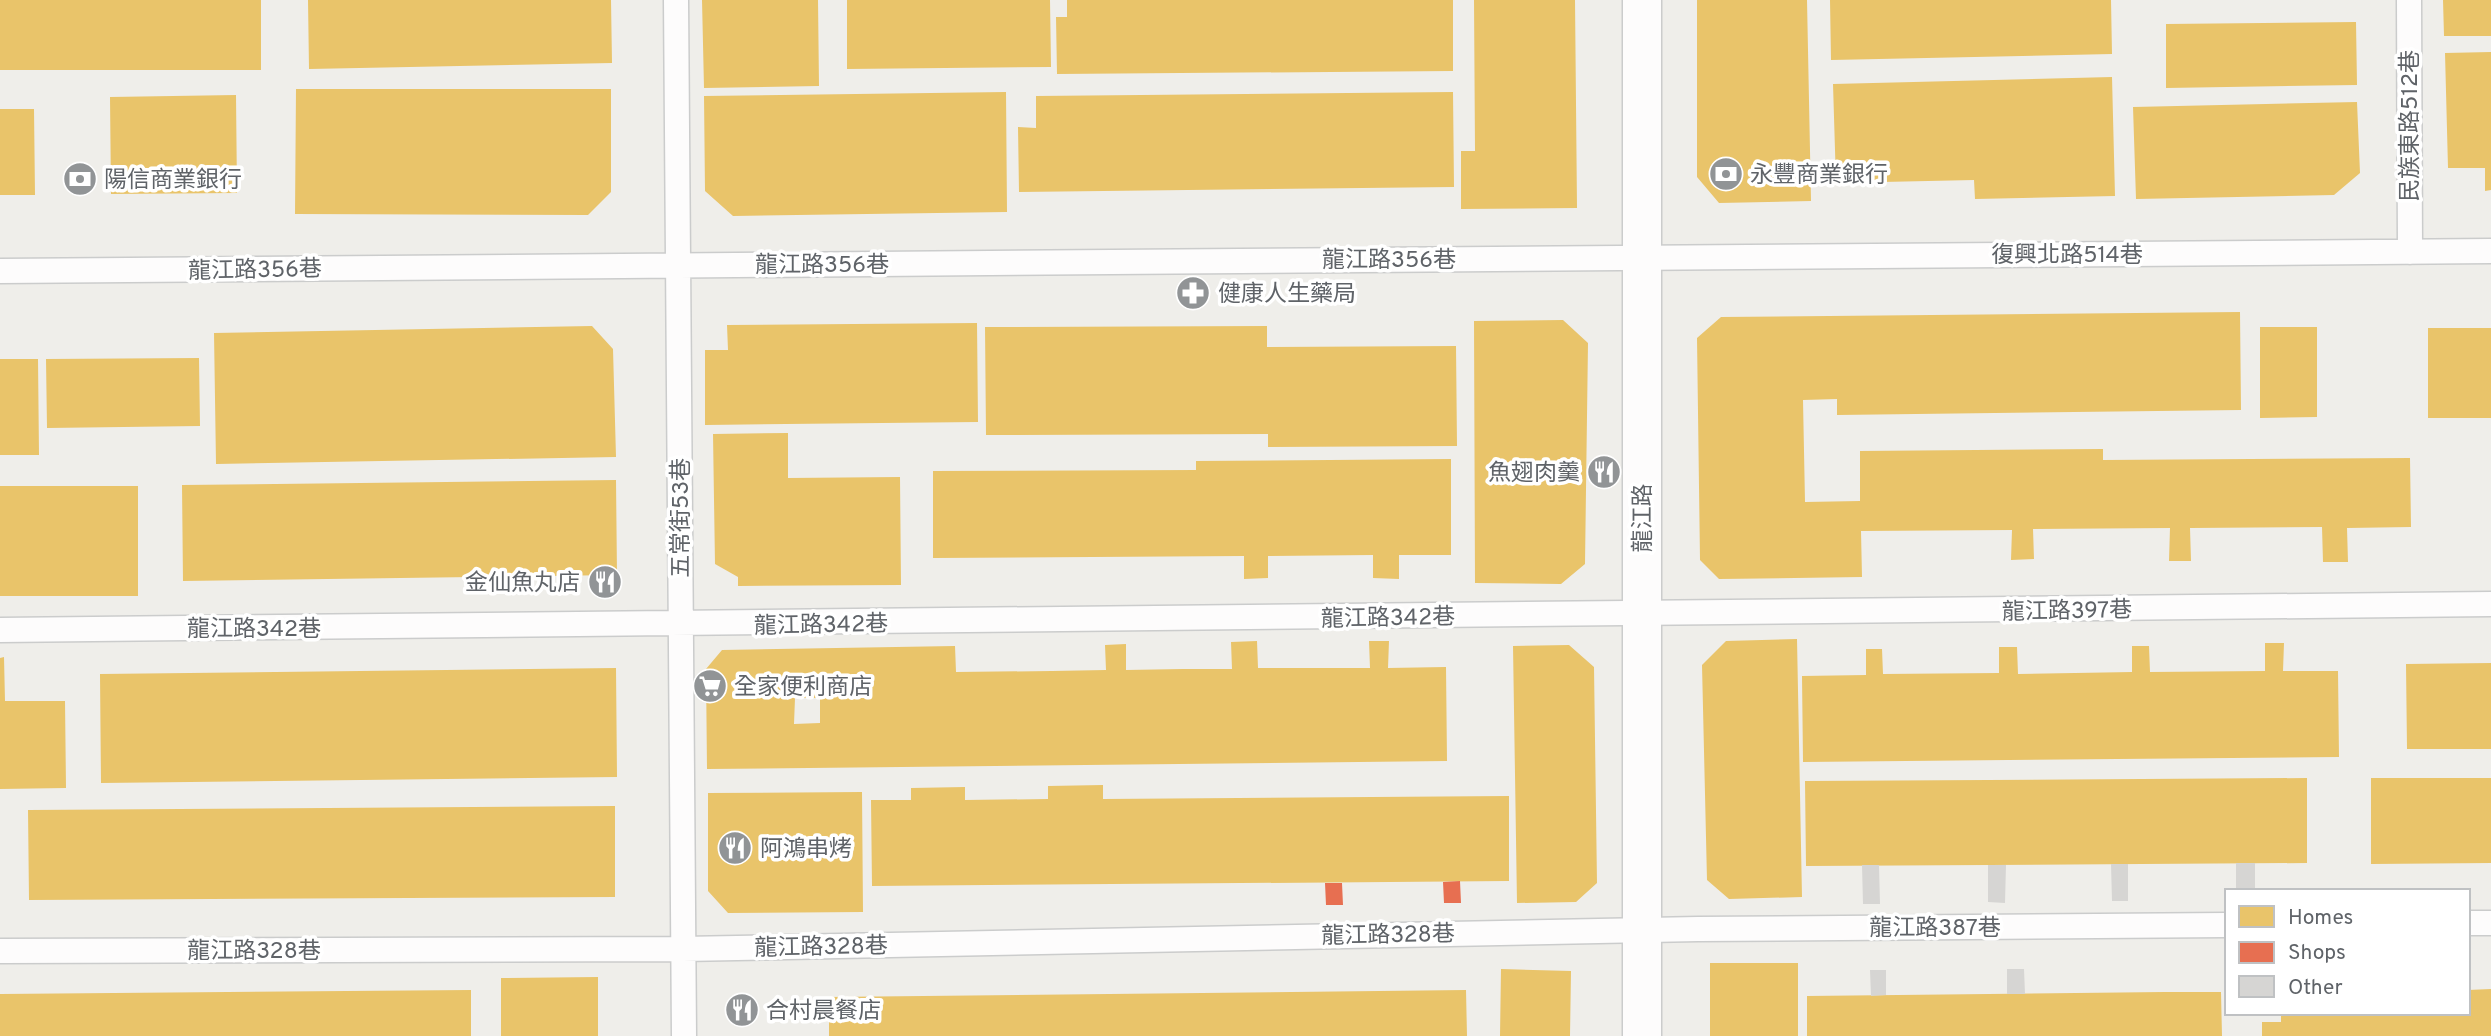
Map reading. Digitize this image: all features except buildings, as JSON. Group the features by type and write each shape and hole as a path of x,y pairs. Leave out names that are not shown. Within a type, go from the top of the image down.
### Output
{"street":[{"name":"龍江路","path":"1642,0 1642,1036"}],"lane":[{"name":"五常街53巷","path":"676,0 684,1036"},
{"name":"民族東路512巷","path":"2409,0 2410,252"},
{"name":"復興北路514巷","path":"1643,257 2491,251"},
{"name":"龍江路356巷","path":"0,271 1643,257"},
{"name":"龍江路397巷","path":"1643,614 2491,604"},
{"name":"龍江路342巷","path":"0,630 1643,614"},
{"path":"2470,923 2491,923"},
{"name":"龍江路387巷","path":"1642,930 2225,925"},
{"name":"龍江路328巷","path":"0,951 683,949 1642,930"}],"place":[{"name":"永豐商業銀行","path":"1726,174"},
{"name":"陽信商業銀行","path":"80,179"},
{"name":"健康人生藥局","path":"1193,293"},
{"name":"魚翅肉羹","path":"1604,472"},
{"name":"金仙魚丸店","path":"605,582"},
{"name":"全家便利商店","path":"710,686"},
{"name":"阿鴻串烤","path":"735,848"},
{"name":"合村晨餐店","path":"742,1010"}]}
